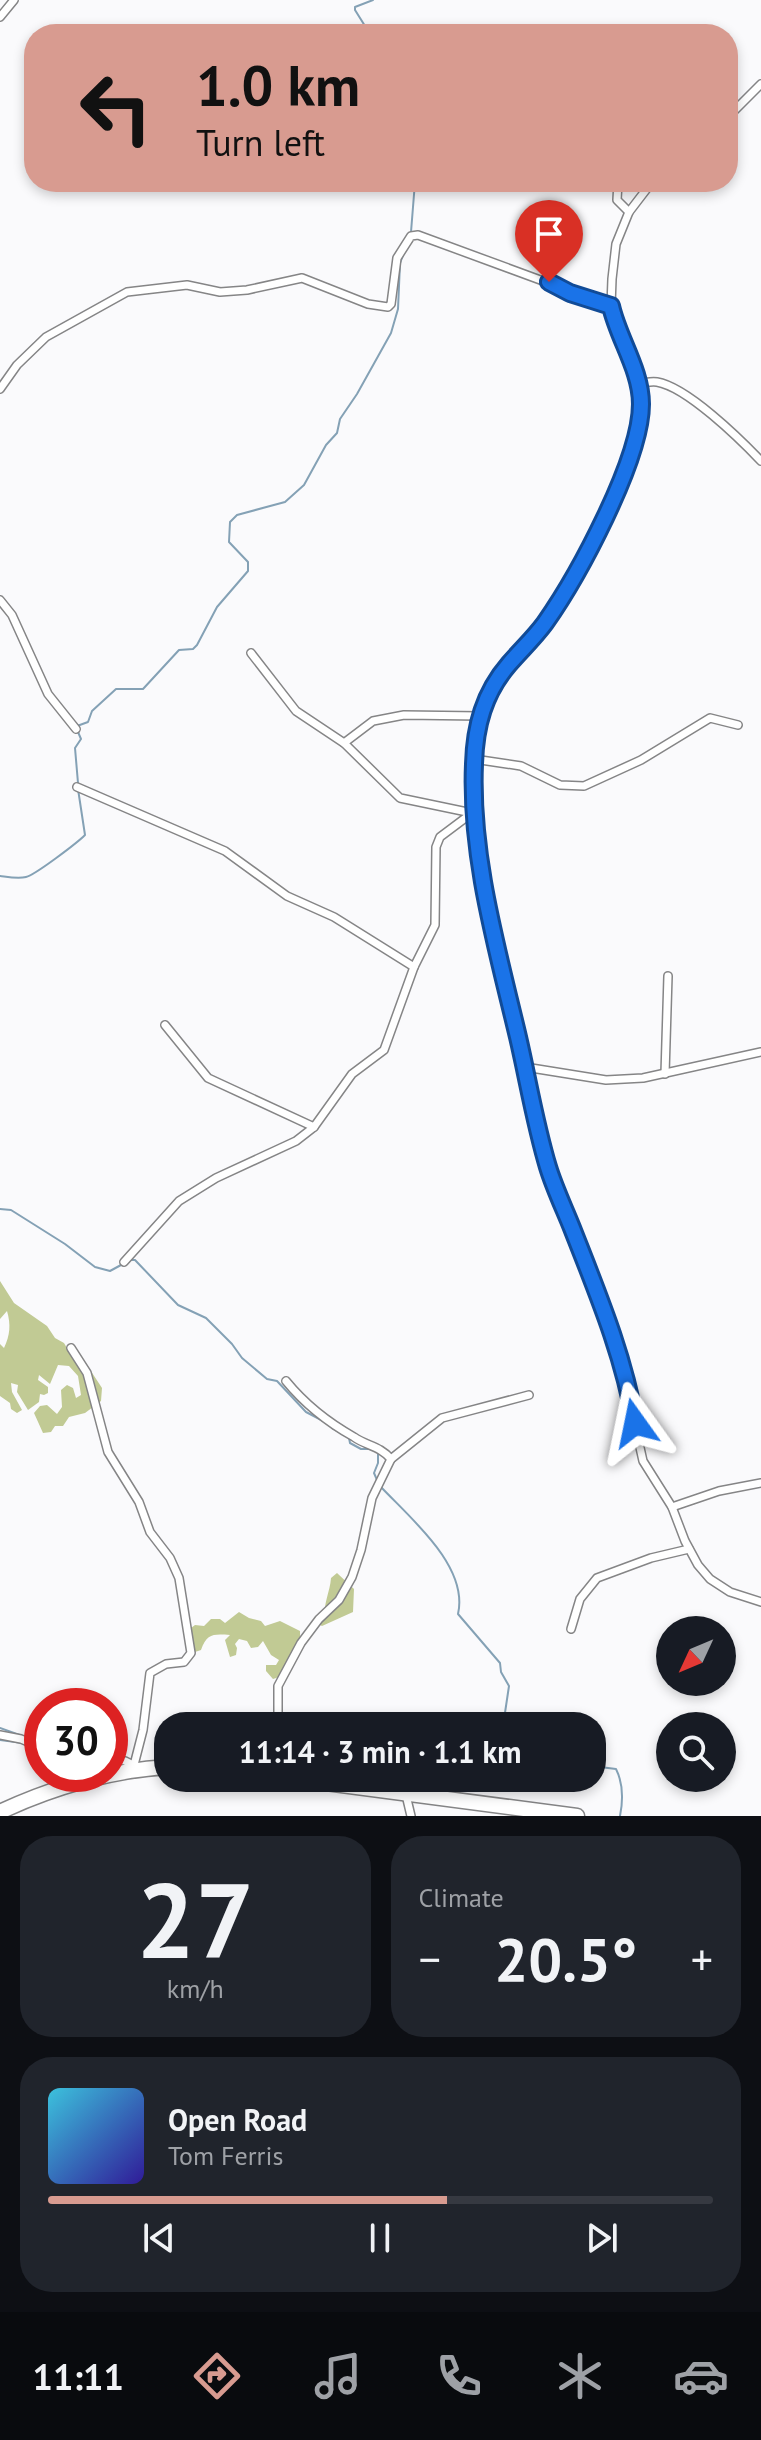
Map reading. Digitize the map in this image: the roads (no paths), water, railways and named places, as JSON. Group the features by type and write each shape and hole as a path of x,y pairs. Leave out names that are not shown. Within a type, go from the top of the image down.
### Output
{"highway":[{"path":"0,1812 56,1790 138,1767 154,1767"},
{"path":"397,1792 577,1816"}],"street":[{"path":"0,17 14,0"},
{"path":"738,107 760,86"},
{"path":"617,192 617,200 629,212"},
{"path":"644,192 629,212 616,244 611,306 616,329 638,383 641,402 633,449 567,592 540,630 491,687 480,716 474,759 472,813 485,886 548,1168 620,1358 643,1461 672,1507 698,1565 710,1579 730,1592 761,1602"},
{"path":"0,389 17,365 46,337 127,292 187,285 220,292 247,290 302,278 368,304 388,307 391,304 397,258 411,236 418,235 611,306"},
{"path":"638,383 658,382 687,396 739,437 761,461"},
{"path":"0,600 12,615 48,694 76,729"},
{"path":"251,653 296,711 344,743 400,798 472,813"},
{"path":"344,743 373,721 404,715 480,716"},
{"path":"474,759 521,766 560,785 584,786 641,760 710,718 738,725"},
{"path":"77,787 225,851 287,896 334,917 414,967"},
{"path":"124,1262 179,1201 216,1178 296,1141 314,1127 352,1074 384,1050 414,967 435,925 436,847 440,837 472,813"},
{"path":"665,1074 668,976"},
{"path":"165,1025 208,1078 314,1127"},
{"path":"525,1067 606,1080 643,1078 761,1052"},
{"path":"71,1348 87,1373 108,1452 139,1502 150,1532 170,1558 179,1578 189,1626 191,1653 188,1658 184,1662 166,1664 150,1673 138,1767 128,1762"},
{"path":"286,1381 297,1395 335,1425 357,1439 383,1449 391,1459"},
{"path":"278,1712 278,1686 301,1643 319,1619 339,1600 352,1577 372,1498 391,1459 442,1418 529,1395"},
{"path":"672,1507 719,1491 761,1483"},
{"path":"571,1629 580,1599 597,1578 651,1558 689,1549"},
{"path":"0,1735 24,1740"},
{"path":"405,1793 411,1816"}],"waterway":[{"path":"364,24 355,7 373,0"},
{"path":"411,232 414,192"},
{"path":"77,726 88,722 92,711 116,689 143,689 179,650 193,649 197,645 217,607 248,571 248,562 229,542 230,522 237,515 285,502 304,485 326,445 337,433 340,419 391,333 398,309 400,263 404,253"},
{"path":"78,732 81,739 75,748 78,783"},
{"path":"0,876 20,878 31,875 85,835 78,789"},
{"path":"0,1209 11,1210 95,1267 110,1271 121,1265"},
{"path":"130,1260 135,1260 178,1305 206,1318 242,1358 267,1379 277,1381 306,1412 327,1423"},
{"path":"332,1428 343,1434"},
{"path":"349,1438 350,1443 361,1449 373,1449"},
{"path":"377,1480 374,1473 378,1453"},
{"path":"380,1486 421,1528 446,1561 455,1578 459,1596 458,1614 500,1663 509,1686 505,1712"},
{"path":"0,1728 24,1737"},
{"path":"0,1740 23,1743"},
{"path":"606,1768 616,1769 620,1780 620,1816"}]}
